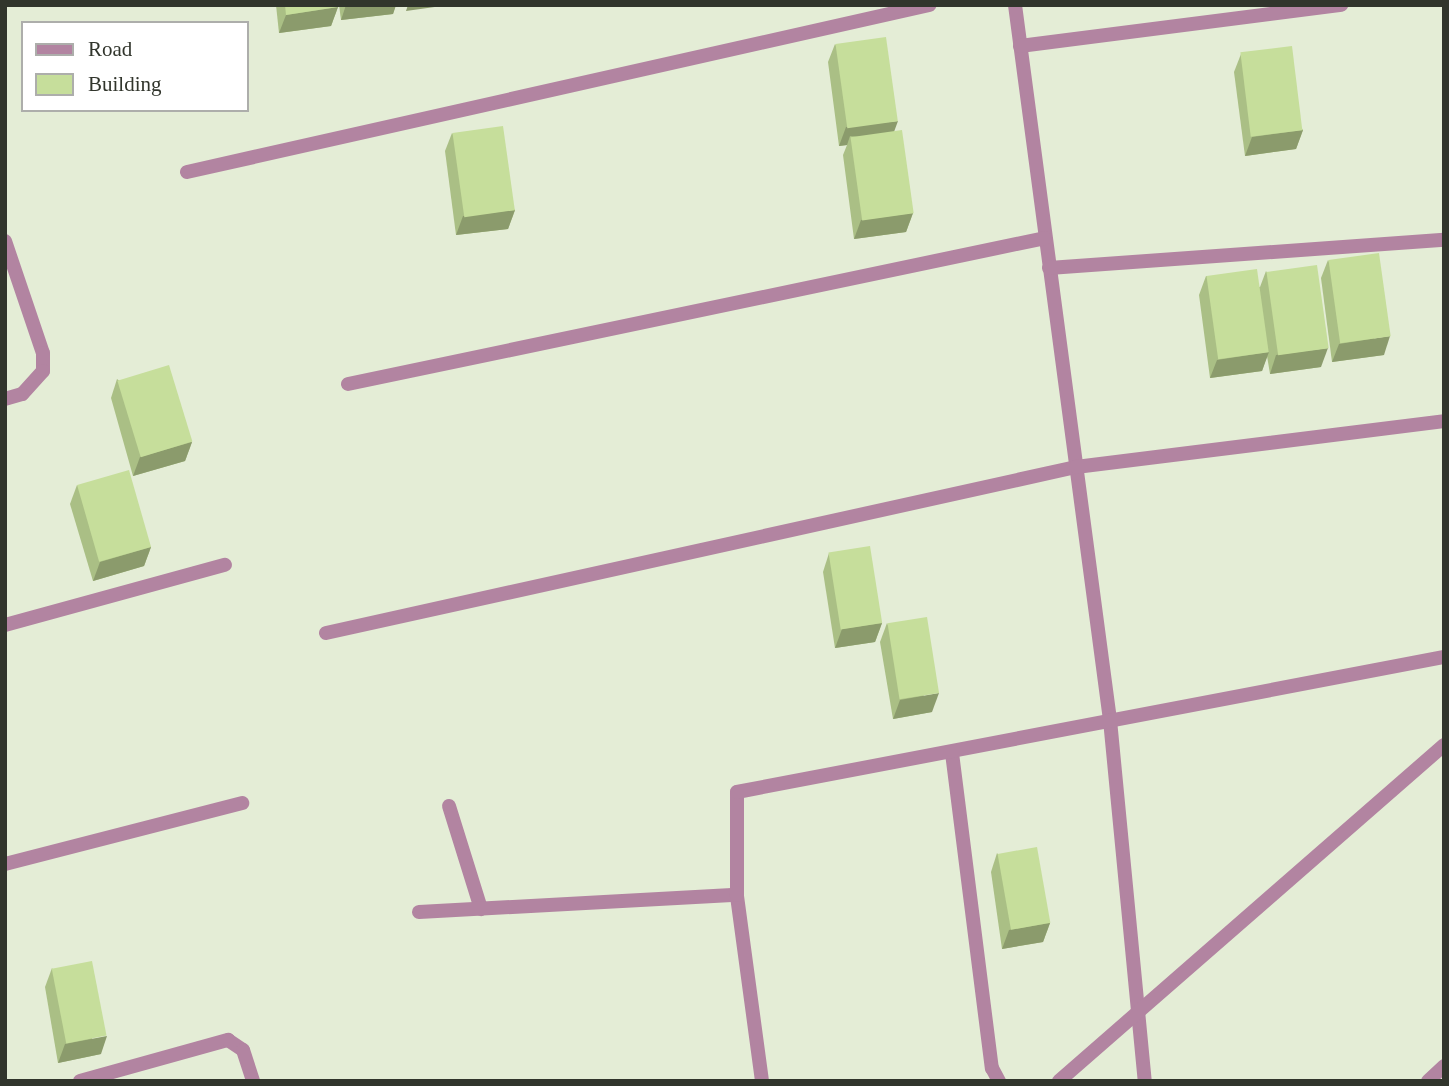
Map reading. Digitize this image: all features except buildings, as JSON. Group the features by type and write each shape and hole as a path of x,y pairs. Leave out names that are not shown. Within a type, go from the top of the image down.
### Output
{"street":[{"path":"187,172 929,5"},
{"path":"1015,5 1110,720 1145,1081"},
{"path":"1020,46 1342,5"},
{"path":"348,384 1045,238"},
{"path":"1049,268 1444,240"},
{"path":"5,241 43,353 43,370 22,394 5,399"},
{"path":"326,633 1076,467 1444,421"},
{"path":"5,625 225,565"},
{"path":"762,1081 737,895 737,792 1444,657"},
{"path":"1059,1081 1444,745"},
{"path":"952,753 992,1068 999,1081"},
{"path":"5,864 242,803"},
{"path":"449,806 481,909"},
{"path":"419,912 737,895"},
{"path":"80,1081 228,1040 243,1050 253,1081"},
{"path":"1427,1081 1444,1066"}]}
